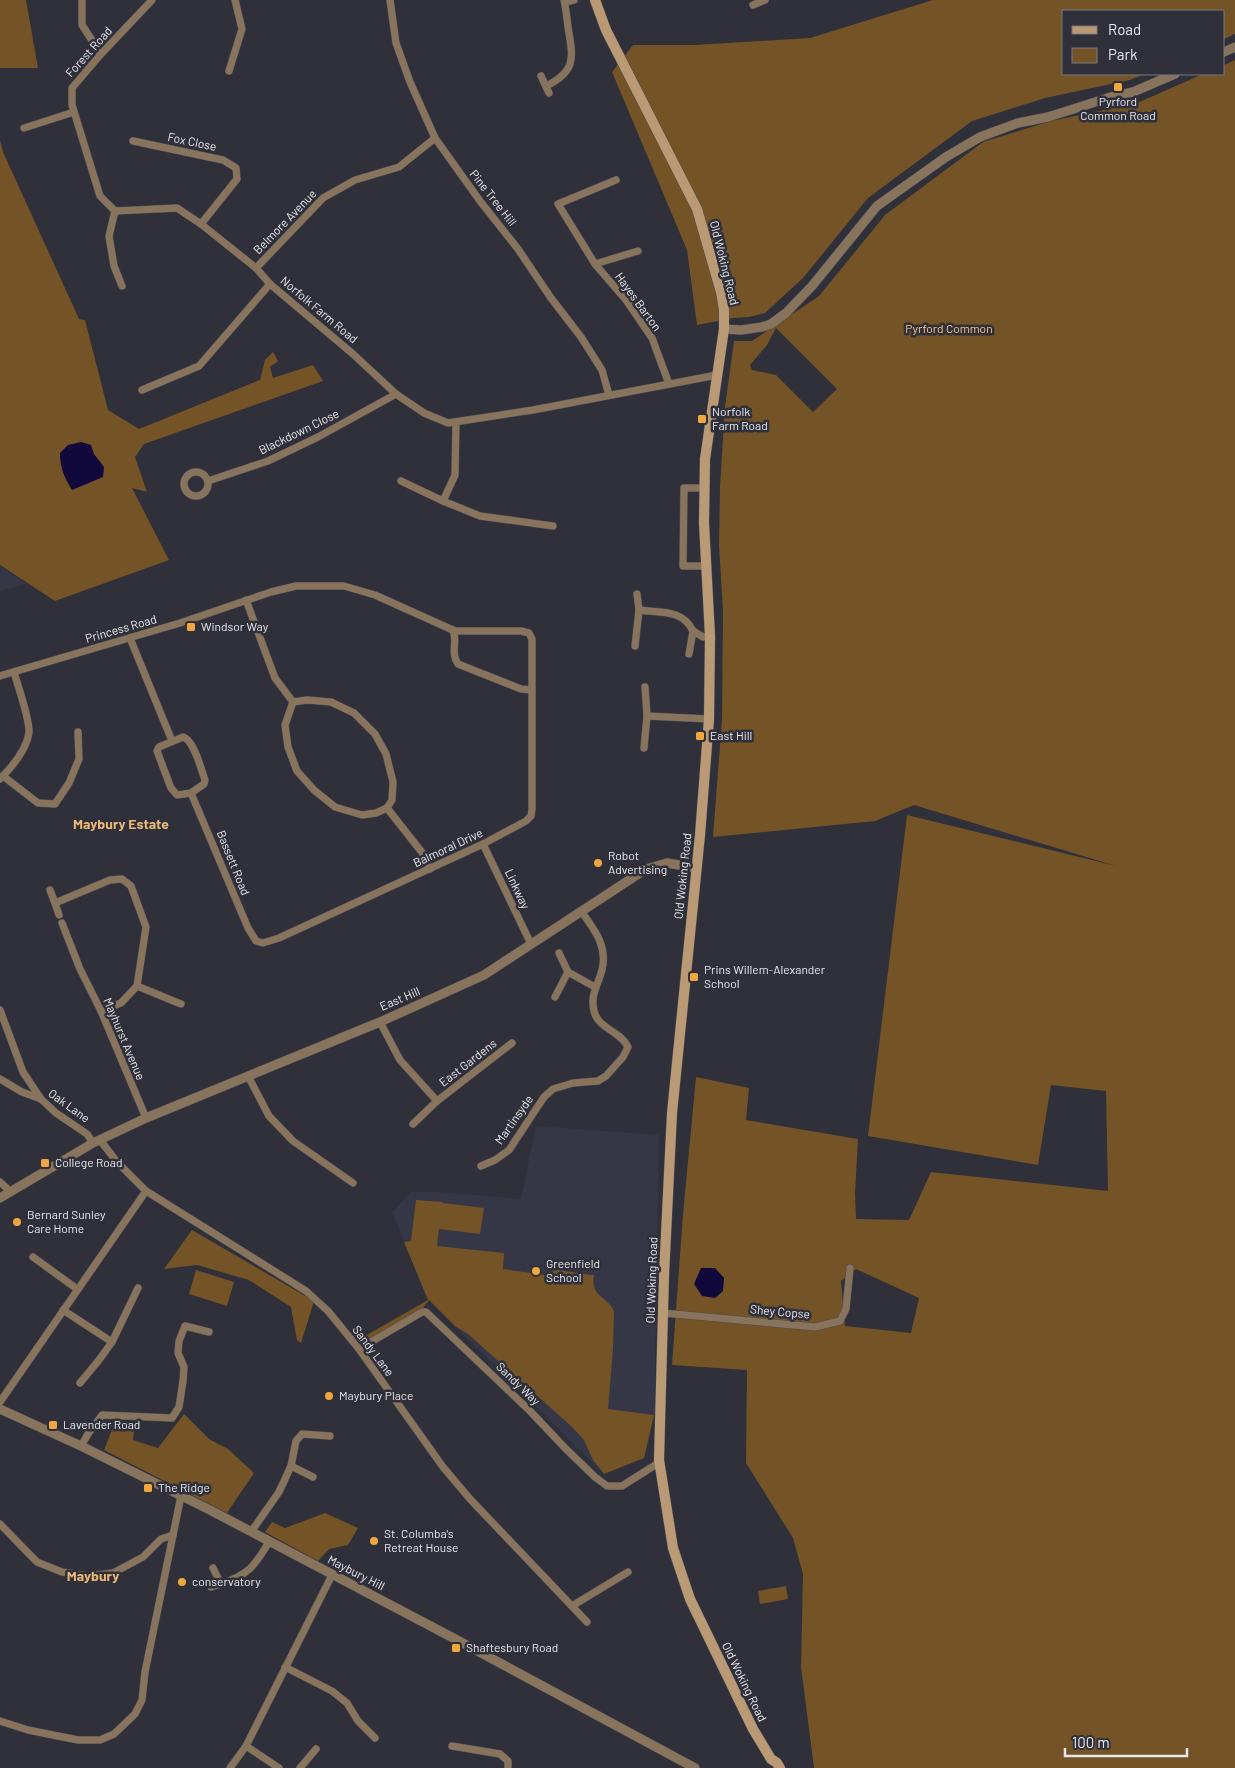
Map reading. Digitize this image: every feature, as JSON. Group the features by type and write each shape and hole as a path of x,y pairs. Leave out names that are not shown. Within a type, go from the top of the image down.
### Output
{"main road":[{"name":"Old Woking Road","path":"595,0 606,30 697,209 721,292 724,310 724,329 707,444 704,488 710,636 709,719 697,868 672,1113 662,1313 660,1462 673,1548 690,1599 771,1764 777,1764 780,1768"}],"street":[{"path":"82,0 82,25 101,54"},
{"name":"Forest Road","path":"116,211 100,196 72,105 72,88 152,0"},
{"path":"229,72 242,29 235,0"},
{"name":"Pine Tree Hill","path":"390,0 396,43 410,82 435,138 581,337 602,370 609,394"},
{"path":"541,76 548,90 568,71 572,61 572,50 564,1 574,0"},
{"path":"752,5 765,0"},
{"path":"724,329 741,330 762,327 771,324 786,313 812,286 877,206 946,157 980,137 1018,123 1048,117 1133,92 1173,75"},
{"path":"24,128 74,112"},
{"name":"Belmore Avenue","path":"256,268 323,198 355,180 400,167 435,138"},
{"name":"Fox Close","path":"133,141 222,160 236,168 237,179 201,224"},
{"name":"Hayes Barton","path":"616,180 558,204 595,264 626,300 652,338 669,384"},
{"name":"Norfolk Farm Road","path":"116,211 177,208 201,224 256,268 270,284 353,354 396,394 424,413 448,423 533,410 609,394 717,375"},
{"path":"116,211 109,236 114,266 122,286"},
{"name":"Hayes Barton","path":"595,264 638,250"},
{"path":"142,390 199,366 270,284"},
{"name":"Blackdown Close","path":"208,481 268,461 318,437 396,394"},
{"path":"443,501 455,475 456,422"},
{"path":"401,481 480,516 553,526"},
{"path":"704,488 684,488 683,566 706,566"},
{"name":"Balmoral Drive","path":"246,600 296,586 344,586 375,595 452,630 469,632 521,631 529,633 532,639 531,816 526,821 483,844 279,938 263,943 256,941"},
{"path":"635,646 639,610 637,594"},
{"path":"246,600 275,678 293,702"},
{"name":"Princess Road","path":"0,676 130,638 246,600"},
{"path":"639,610 679,615 693,631 703,637 710,636"},
{"path":"452,630 456,640 454,658 458,664 521,689 532,690"},
{"path":"690,654 693,631"},
{"path":"130,638 172,741"},
{"path":"14,672 28,723 28,733 23,748 14,764 2,777 38,803 54,804 69,783 79,759 78,732"},
{"path":"644,748 647,716 645,687"},
{"path":"307,700 330,702 354,713 375,734 386,754 393,782 392,800 387,808 376,814 362,815 336,808 314,790 297,771 288,747 286,725 293,702 307,700"},
{"path":"647,716 709,719"},
{"path":"183,737 188,738 205,780 204,784 191,793 177,795 172,788 157,752 159,747 183,737"},
{"name":"Bassett Road","path":"191,793 248,928 256,941"},
{"path":"387,808 424,855 430,869"},
{"name":"Linkway","path":"483,844 531,944"},
{"name":"East Hill","path":"96,1141 146,1118 380,1022 484,975 646,869 668,864 697,868"},
{"path":"55,903 110,880 122,880 131,886 146,927 136,986 121,1003 101,1010"},
{"path":"50,890 60,915"},
{"name":"Martinsyde","path":"480,1166 495,1160 509,1150 544,1096 553,1089 598,1081 606,1076 623,1058 628,1046 626,1042 602,1024 594,1012 592,998 602,971 604,955 598,934 581,911"},
{"name":"Mayhurst Avenue","path":"62,923 80,970 101,1010 146,1118"},
{"path":"559,953 568,972 595,986"},
{"path":"555,997 568,972"},
{"path":"136,986 181,1004"},
{"path":"0,1010 23,1072 41,1099"},
{"name":"East Gardens","path":"380,1022 400,1060 437,1101"},
{"name":"East Gardens","path":"413,1124 437,1101 512,1043"},
{"path":"248,1076 269,1116 287,1135 353,1183"},
{"name":"Oak Lane","path":"0,1079 22,1092 41,1099 56,1113 96,1141"},
{"path":"0,1198 96,1141"},
{"name":"Sandy Lane","path":"96,1141 146,1191 306,1291 328,1311 359,1349 443,1467 470,1499 587,1622"},
{"path":"0,1182 11,1192"},
{"path":"0,1402 146,1191"},
{"path":"33,1257 77,1289"},
{"name":"Shey Copse","path":"662,1313 815,1326 840,1321 846,1309 850,1268"},
{"path":"80,1383 112,1342 138,1288"},
{"path":"62,1310 112,1342"},
{"name":"Sandy Way","path":"359,1349 422,1312 426,1312 530,1411 595,1477 607,1486 622,1486 660,1462"},
{"path":"81,1446 102,1415 172,1418 180,1407 184,1367 178,1353 179,1341 185,1326 209,1332"},
{"name":"Maybury Hill","path":"0,1409 81,1446 181,1496 459,1640 695,1768"},
{"path":"250,1532 279,1492 291,1466 296,1441 302,1434 330,1436"},
{"path":"291,1466 313,1477"},
{"path":"0,1721 28,1730 78,1740 100,1740 114,1734 135,1714 142,1700 145,1672 181,1496"},
{"path":"0,1524 37,1562 62,1572 86,1576 113,1572 143,1557 161,1539 173,1535"},
{"path":"211,1587 246,1573 256,1565 269,1542"},
{"path":"213,1568 221,1584"},
{"path":"572,1606 628,1572"},
{"path":"230,1768 246,1746 332,1575"},
{"path":"285,1667 332,1691 347,1703 358,1721 375,1738"},
{"path":"246,1746 279,1768"},
{"path":"452,1746 500,1754 508,1761 508,1768"},
{"path":"300,1768 316,1749"}],"shaded area":[{"path":"81,442 91,445 94,454 104,467 103,477 72,490 63,472 60,453 68,445"},
{"path":"0,566 26,584 0,591"},
{"name":"Greenfield School","path":"536,1126 659,1135 656,1408 644,1458 604,1474 428,1300 392,1212 411,1192 440,1192 521,1199"},
{"path":"701,1268 715,1268 724,1278 723,1291 715,1298 702,1296 694,1284"}],"green space":[{"path":"0,0 26,0 38,68 0,68"},
{"path":"933,0 1235,0 1235,34 1225,39 1225,10 1062,10 1062,75 1142,75 1130,80 1045,98 972,121 868,198 803,278 765,313 697,325 687,250 612,72 633,45 694,45 810,38"},
{"name":"Pyrford Common","path":"1235,60 1235,1768 814,1768 801,1667 803,1574 793,1538 746,1463 747,1370 672,1365 683,1214 696,1077 749,1088 746,1120 858,1139 855,1193 856,1219 909,1220 931,1172 1108,1191 1106,1091 1051,1085 1038,1165 868,1136 907,815 1116,866 914,805 875,821 713,837 722,720 723,610 719,546 720,487 725,407 734,341 752,341 819,296 885,215 983,142 1051,121 1137,103 1201,75 1225,75 1225,65","holes":["776,328 837,389 813,412 776,375 752,370 750,365 767,345","856,1269 919,1298 911,1333 845,1326 841,1281"]},
{"path":"0,140 3,152 79,319 85,320 108,410 139,429 260,380 265,360 273,352 278,361 270,367 273,378 313,365 323,381 144,444 135,457 147,492 132,488 169,560 55,601 0,565"},
{"path":"416,1200 484,1208 480,1234 439,1229 437,1246 504,1253 503,1269 552,1276 553,1269 594,1275 594,1288 614,1311 608,1409 654,1415 644,1458 604,1474 593,1460 584,1440 571,1426 468,1334 455,1326 429,1300 423,1308 364,1342 358,1340 428,1300 404,1242 411,1241"},
{"path":"192,1230 314,1301 301,1343 297,1340 291,1307 249,1280 197,1265 164,1269"},
{"path":"196,1270 234,1282 227,1306 189,1294"},
{"path":"184,1414 209,1439 228,1449 254,1473 227,1513 104,1450 115,1422 135,1422 133,1440 158,1448"},
{"path":"325,1513 358,1528 348,1545 329,1549 318,1561 265,1532 272,1522 285,1528"},
{"path":"786,1586 788,1599 760,1604 758,1591"}],"place":[{"name":"Pyrford Common Road","path":"1118,87"},
{"name":"Norfolk Farm Road","path":"702,419"},
{"name":"Windsor Way","path":"191,627"},
{"name":"East Hill","path":"700,736"},
{"name":"Robot Advertising","path":"598,863"},
{"name":"Prins Willem-Alexander School","path":"694,977"},
{"name":"College Road","path":"45,1163"},
{"name":"Bernard Sunley Care Home","path":"17,1222"},
{"name":"Greenfield School","path":"536,1271"},
{"name":"Maybury Place","path":"329,1396"},
{"name":"Lavender Road","path":"53,1425"},
{"name":"The Ridge","path":"148,1488"},
{"name":"St. Columba's Retreat House","path":"374,1541"},
{"name":"conservatory","path":"182,1582"},
{"name":"Shaftesbury Road","path":"456,1648"}],"district":[{"name":"Maybury Estate","path":"121,824"},
{"name":"Maybury","path":"93,1576"}]}
